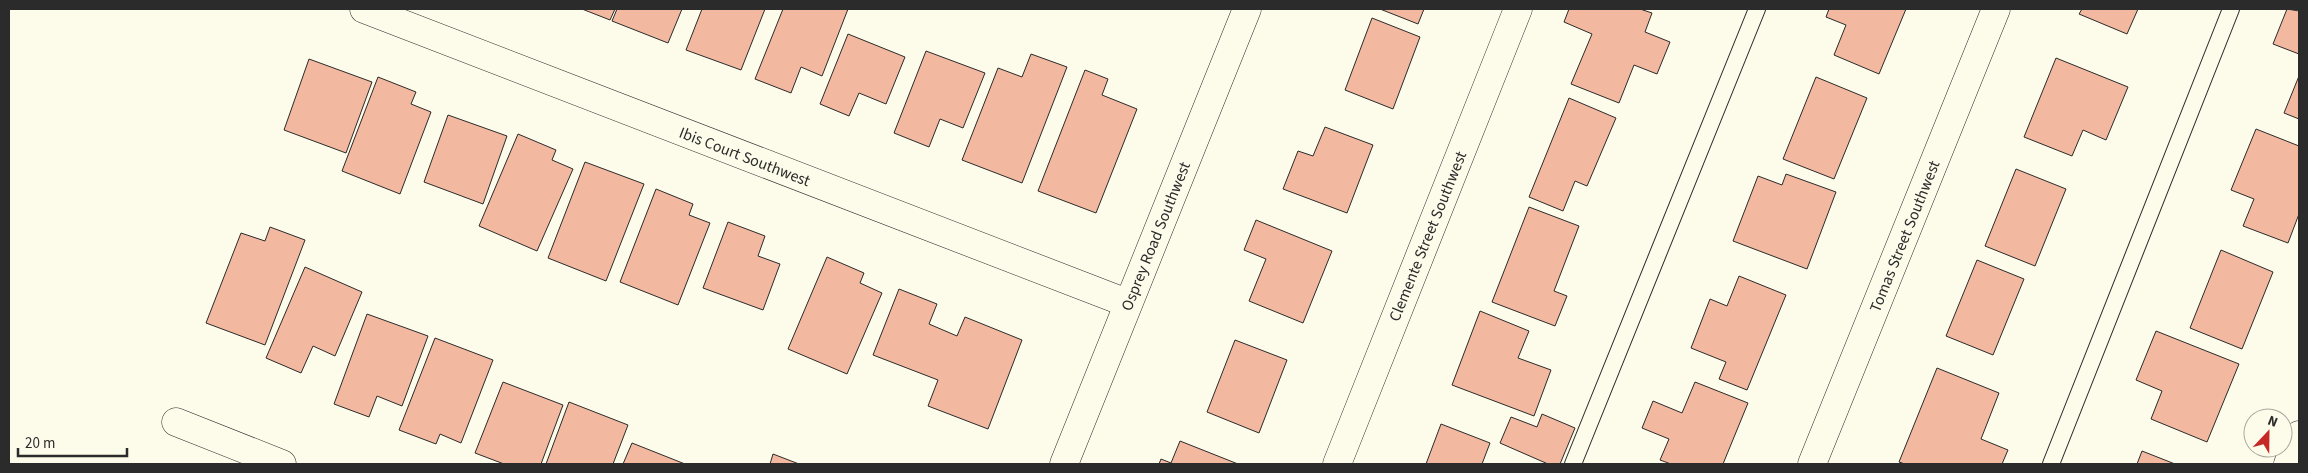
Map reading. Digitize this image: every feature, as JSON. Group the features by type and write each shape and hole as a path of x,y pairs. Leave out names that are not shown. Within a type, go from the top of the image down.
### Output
{"street":[{"name":"Ibis Court Southwest","path":"364,9 1127,303"},
{"name":"Osprey Road Southwest","path":"1064,464 1127,303 1248,9"},
{"name":"Clemente Street Southwest","path":"1337,464 1518,9"},
{"name":"Tomas Street Southwest","path":"1812,464 1996,9"},
{"path":"176,422 282,464"},
{"path":"2288,464 2299,435"}],"lane":[{"path":"1573,464 1757,9"},
{"path":"2051,464 2231,9"}],"building":[{"path":"582,9 615,9 610,20"},
{"path":"617,9 682,9 668,43 612,21"},
{"path":"702,9 765,9 741,70 686,50"},
{"path":"783,9 848,9 822,76 801,67 791,93 755,79"},
{"path":"1380,9 1424,9 1418,24"},
{"path":"1569,9 1640,9 1652,13 1645,32 1670,42 1657,74 1634,65 1619,103 1571,84 1592,34 1564,22"},
{"path":"1829,9 1906,9 1879,74 1834,55 1846,25 1826,17"},
{"path":"2082,9 2138,9 2127,34 2079,14"},
{"path":"2287,9 2299,11 2299,54 2273,44"},
{"path":"1372,18 1420,37 1393,109 1345,90"},
{"path":"848,34 905,57 886,104 859,93 849,116 820,104"},
{"path":"926,51 985,73 963,128 940,119 929,147 894,133"},
{"path":"1031,54 1067,67 1022,183 962,160 998,68 1022,77"},
{"path":"2056,58 2128,87 2106,140 2083,130 2072,156 2024,137"},
{"path":"309,59 372,82 346,153 284,130"},
{"path":"1085,70 1108,79 1102,95 1137,109 1096,213 1038,191"},
{"path":"2299,76 2299,119 2284,113"},
{"path":"378,77 416,92 411,104 431,112 400,194 342,171"},
{"path":"1816,77 1867,98 1834,179 1783,159"},
{"path":"1569,98 1616,118 1587,186 1575,181 1563,211 1529,197"},
{"path":"448,115 507,136 483,204 424,182"},
{"path":"1325,127 1373,145 1347,213 1283,189 1298,151 1313,156"},
{"path":"2256,129 2299,146 2299,214 2288,243 2243,226 2254,199 2231,190"},
{"path":"518,134 556,150 552,160 573,169 537,251 479,226"},
{"path":"585,162 644,184 606,281 548,258"},
{"path":"2016,169 2066,189 2035,266 1985,246"},
{"path":"1786,174 1836,192 1807,269 1733,241 1758,176 1782,185"},
{"path":"656,189 693,204 689,215 710,223 678,305 620,282"},
{"path":"1529,207 1579,226 1554,291 1567,296 1555,326 1492,302"},
{"path":"1256,220 1332,251 1303,323 1249,301 1266,259 1244,250"},
{"path":"728,222 765,236 758,256 780,264 763,310 703,288"},
{"path":"270,227 305,240 265,345 206,323 241,233 265,241"},
{"path":"2221,250 2273,272 2242,349 2190,328"},
{"path":"827,257 864,273 860,283 882,293 847,374 788,349"},
{"path":"1977,260 2024,279 1993,355 1946,336"},
{"path":"305,267 362,292 335,356 313,346 301,373 266,358"},
{"path":"1739,276 1786,295 1747,390 1719,379 1726,362 1691,348 1710,299 1727,306"},
{"path":"899,289 937,304 929,324 957,336 965,317 1022,340 988,429 928,406 938,380 873,355"},
{"path":"1480,311 1529,331 1518,358 1551,370 1534,416 1452,385"},
{"path":"367,314 428,336 402,406 377,396 369,417 334,404"},
{"path":"2156,331 2239,364 2207,442 2151,419 2162,391 2136,380"},
{"path":"435,338 493,360 461,443 440,434 436,444 399,430"},
{"path":"1235,340 1287,360 1259,433 1207,412"},
{"path":"1937,368 1999,393 1981,439 2008,450 2002,464 1905,464 1899,462"},
{"path":"503,382 563,405 541,464 504,464 475,453"},
{"path":"1695,382 1748,403 1723,464 1671,464 1660,460 1669,439 1642,428 1653,401 1682,413"},
{"path":"569,402 628,425 613,464 546,464"},
{"path":"1542,414 1575,428 1560,464 1548,464 1500,443 1511,417 1537,427"},
{"path":"1441,424 1490,443 1482,464 1426,464"},
{"path":"1180,441 1238,464 1159,464 1161,459 1171,463"},
{"path":"632,443 685,464 623,464"},
{"path":"2142,451 2175,464 2137,464"},
{"path":"773,454 799,464 770,464"}]}
